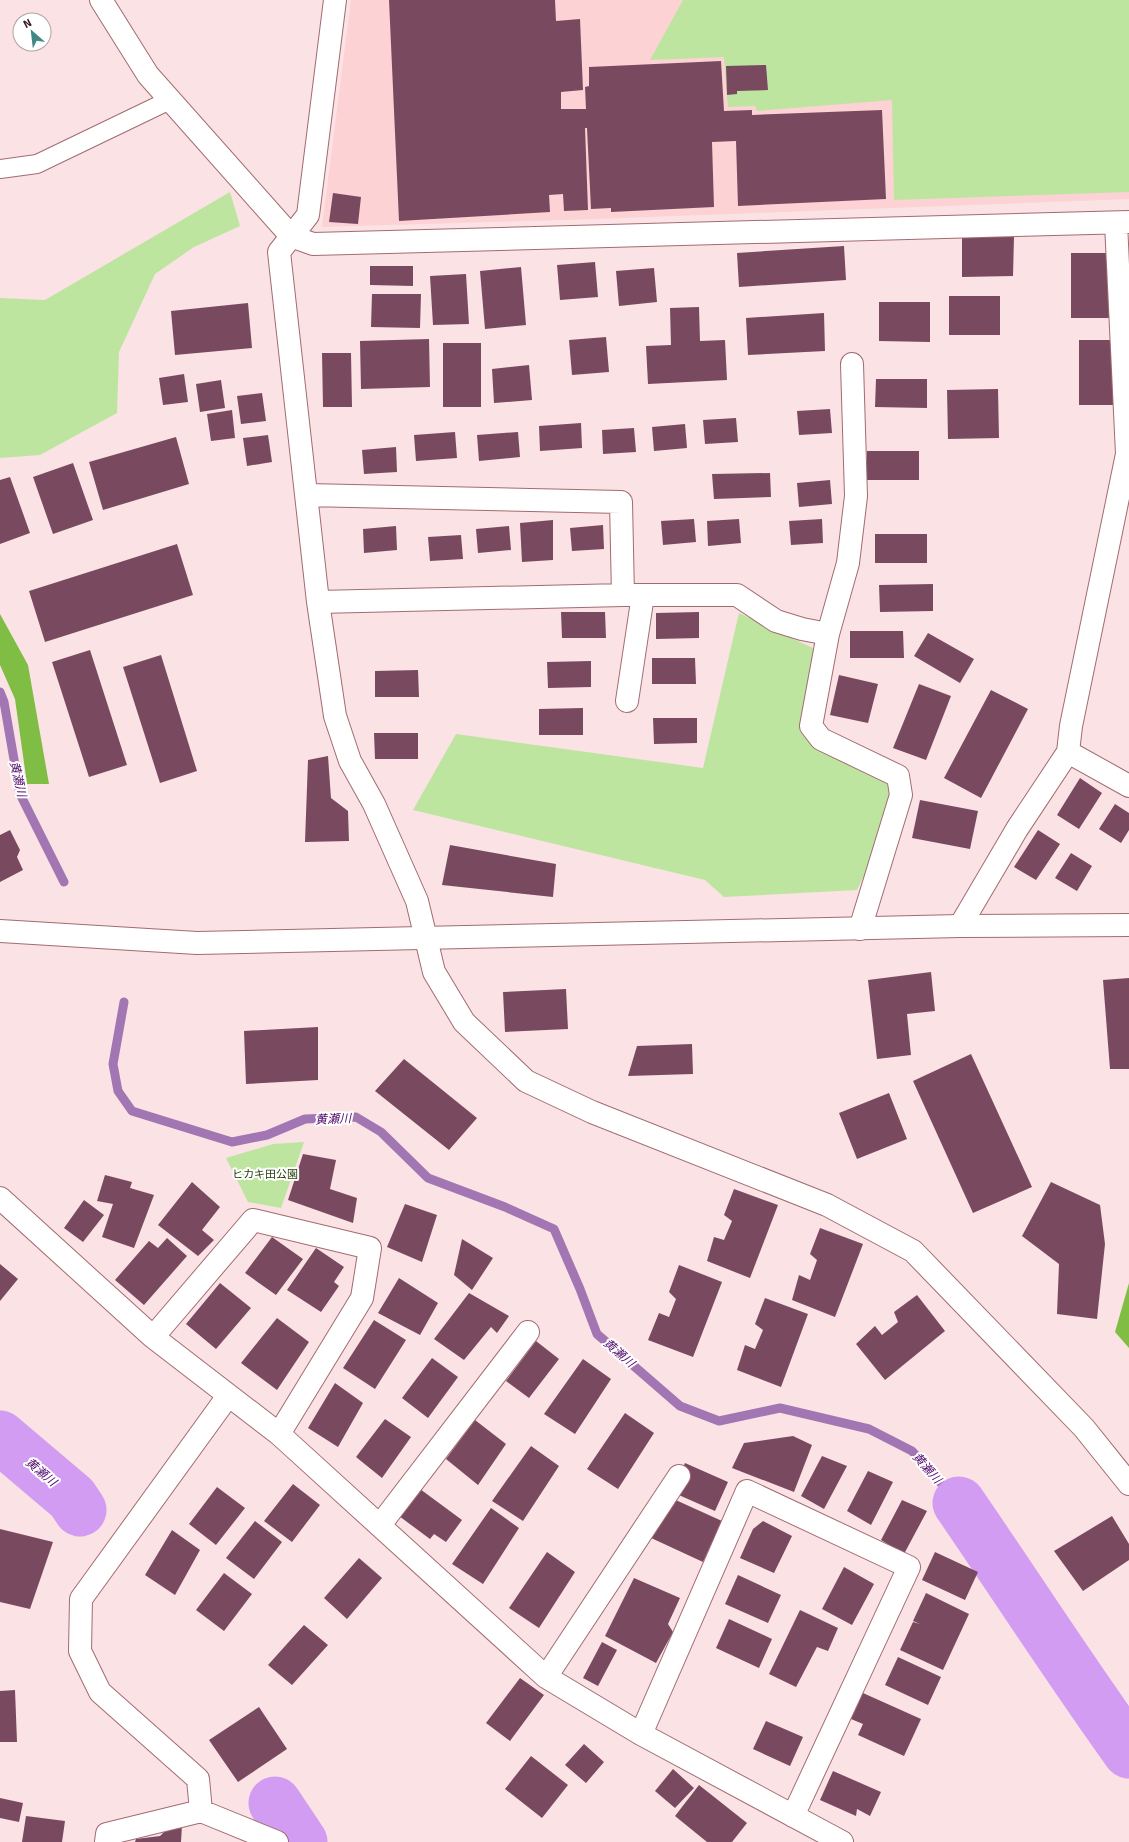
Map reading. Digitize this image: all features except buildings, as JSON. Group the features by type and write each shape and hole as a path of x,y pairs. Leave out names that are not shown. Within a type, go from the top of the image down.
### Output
{"street":[{"path":"100,0 148,75 291,236 313,244 1122,222 1127,454 1126,473 1071,726 1068,752 1017,829 960,926"},
{"path":"335,0 308,215 279,252 318,602 334,716 350,761 374,804 417,901 434,972 464,1022 526,1081 592,1112 827,1205 913,1250 1084,1428 1129,1484"},
{"path":"852,364 856,496 848,563 828,634 811,726 821,739 898,776 902,794 860,929"},
{"path":"307,495 620,502 633,595 627,701"},
{"path":"318,602 633,595 737,595 776,621 828,634"},
{"path":"1068,752 1129,786"},
{"path":"0,931 197,943 960,926 1129,925"},
{"path":"0,1198 153,1337 228,1396 280,1434 546,1677 641,1734 842,1842"},
{"path":"153,1337 253,1220 370,1248 362,1298 280,1434"},
{"path":"380,1525 528,1332"},
{"path":"201,1810 198,1779 100,1692 80,1651 81,1599 228,1396"},
{"path":"546,1677 679,1476"},
{"path":"641,1734 747,1491 909,1567 793,1816"},
{"path":"106,1842 107,1834 201,1810 277,1842"}],"lane":[{"path":"0,169 37,164 170,100"}],"shaded area":[{"path":"351,0 1129,0 1129,199 596,219 322,227"}],"green space":[{"path":"683,0 1129,0 1129,192 894,200 892,100 757,111 755,106 728,107 724,57 650,60"},
{"path":"230,192 240,226 194,247 155,274 119,352 117,413 40,455 0,458 0,298 45,300"},
{"path":"739,613 817,650 821,739 893,781 898,806 857,890 724,897 705,880 413,810 456,734 703,768"},
{"path":"0,614 28,665 49,784 27,784 15,699 0,665"},
{"name":"ヒカキ田公園","path":"304,1142 281,1208 248,1202 226,1158 273,1144"},
{"path":"1129,1283 1129,1348 1115,1332"}],"waterway":[{"name":"黄瀬川","path":"0,692 4,702 20,794 64,882"},
{"name":"黄瀬川","path":"124,1002 113,1064 118,1091 132,1111 232,1142 267,1135 305,1119 356,1117 381,1132 428,1178 505,1207 554,1229 580,1289 597,1334 680,1406 719,1421 780,1408 869,1429 912,1451 959,1503"},
{"name":"黄瀬川","path":"0,1437 72,1498 80,1510"},
{"name":"黄瀬川","path":"959,1503 1064,1659 1129,1752"},
{"name":"黄瀬川","path":"275,1803 301,1842"}]}
